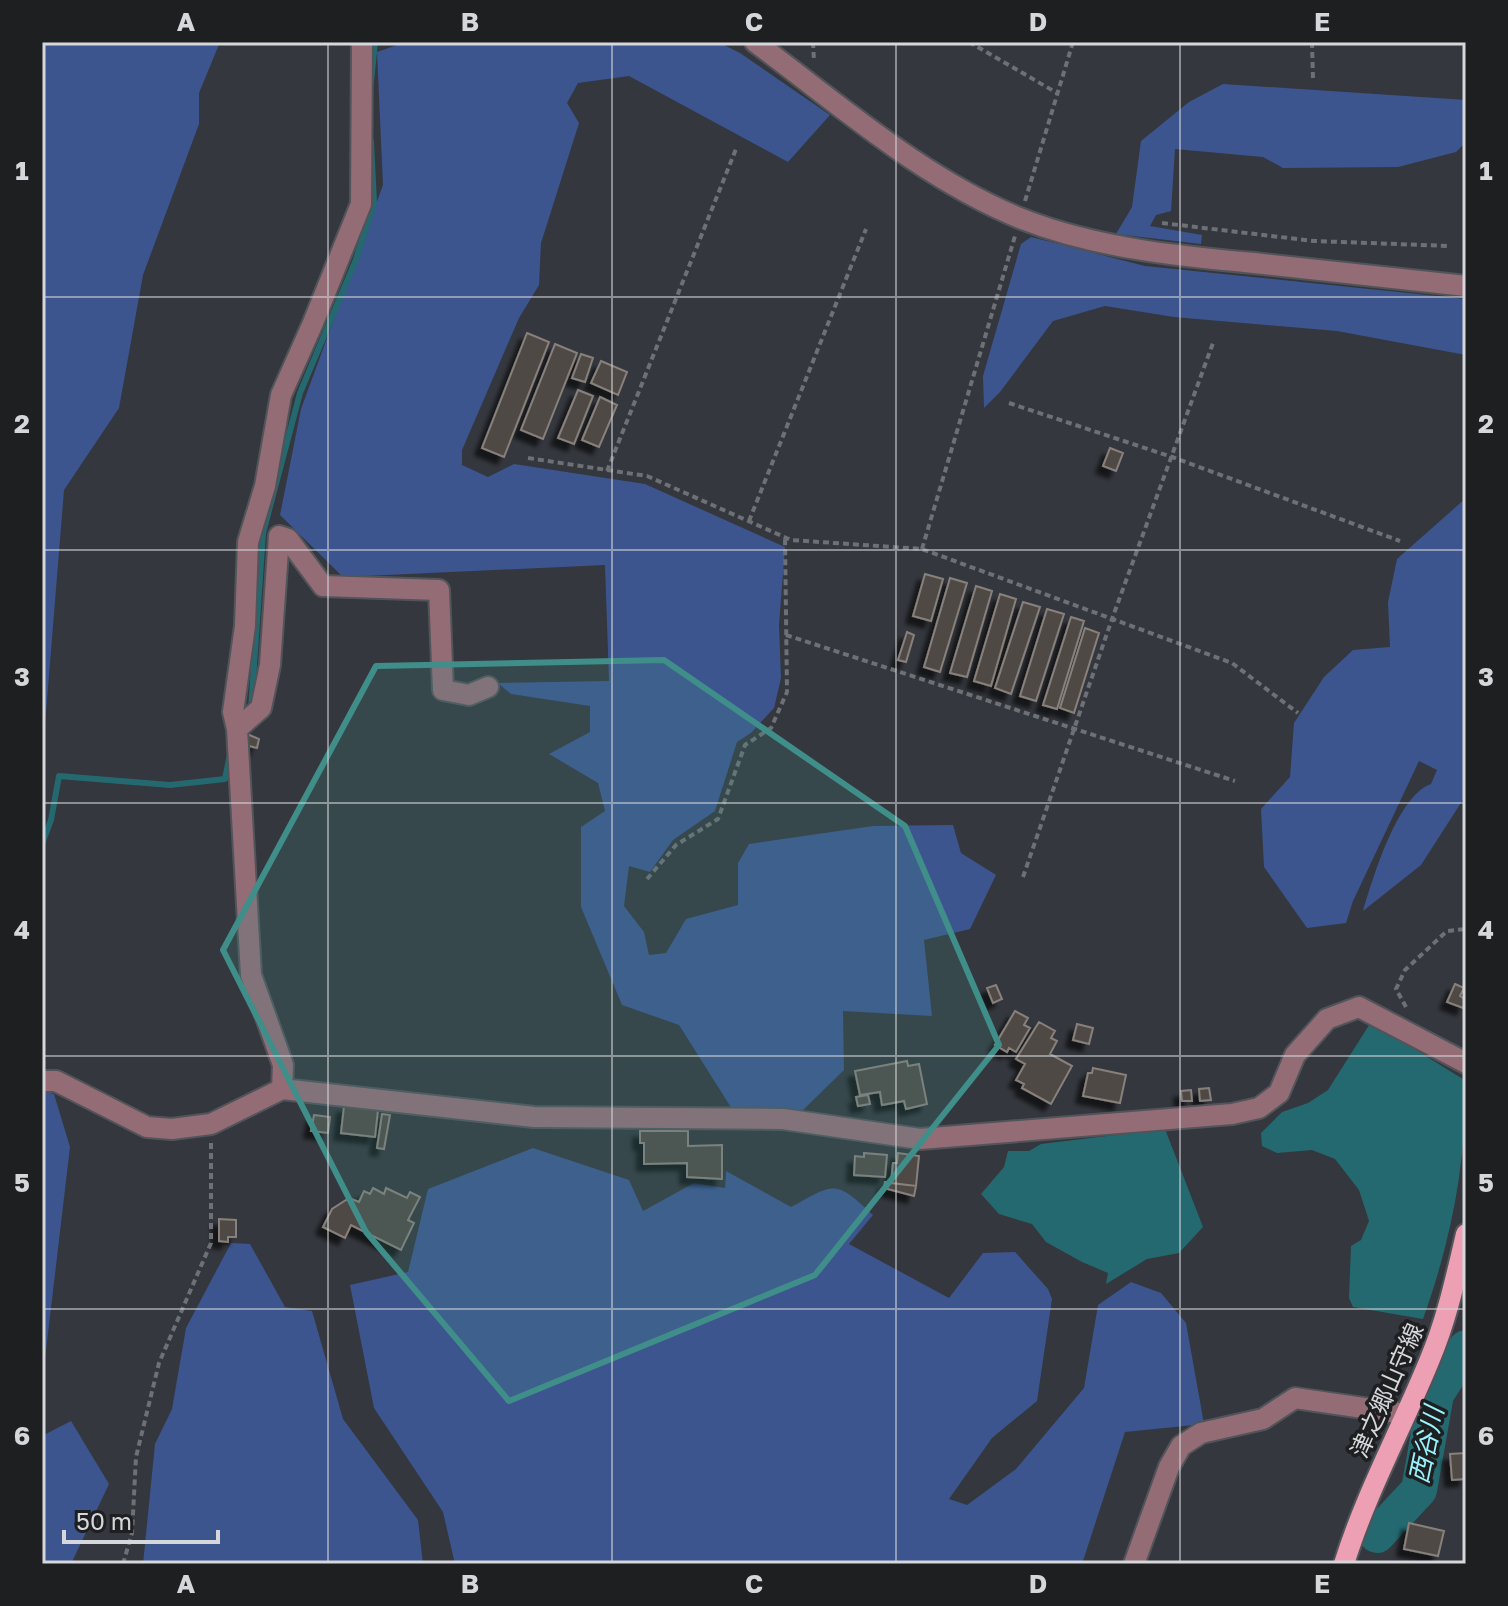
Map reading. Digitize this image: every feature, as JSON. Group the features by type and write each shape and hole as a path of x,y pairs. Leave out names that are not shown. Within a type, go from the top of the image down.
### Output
{"main road":[{"name":"津之郷山守線","path":"1344,1564 1357,1520 1431,1359 1446,1317 1466,1234"}],"street":[{"path":"282,1089 283,1065 251,975 237,729 233,712 245,626 248,542 265,486 281,395 361,204 362,42"},
{"path":"755,42 934,176 1020,218 1136,249 1466,286"},
{"path":"237,729 261,708 270,665 279,536 288,539 323,586 439,590 443,690 469,695 488,687"},
{"path":"42,1081 56,1081 147,1127 172,1129 211,1124 282,1089 534,1117 783,1119 920,1139 1232,1114 1259,1108 1279,1093 1295,1055 1327,1019 1359,1007 1466,1063"},
{"path":"1134,1564 1169,1467 1181,1446 1201,1433 1263,1419 1295,1398 1405,1414"}],"path":[{"path":"969,42 1057,93"},
{"path":"922,549 1073,42"},
{"path":"1312,42 1313,79"},
{"path":"607,471 736,149"},
{"path":"1162,223 1314,241 1449,246"},
{"path":"749,521 866,229"},
{"path":"1023,877 1112,619 1213,343"},
{"path":"1009,403 1172,457 1400,541"},
{"path":"528,458 647,476 791,540 922,549 1232,663 1298,713"},
{"path":"647,879 676,845 718,819 745,745 771,728 787,692 785,538"},
{"path":"786,635 1235,781"},
{"path":"1412,1014 1396,989 1405,970 1447,931 1466,929"},
{"path":"123,1564 132,1533 136,1457 159,1363 211,1243 211,1124"}],"highlighted area":[{"path":"664,660 905,826 999,1045 815,1275 509,1401 366,1232 223,950 376,666"}],"shaded area":[{"path":"42,42 220,42 199,93 199,124 143,275 119,408 64,490 42,762"},
{"path":"406,42 718,42 740,53 830,115 788,162 629,76 578,83 567,103 579,123 541,243 539,285 519,318 462,450 462,465 488,477 514,464 645,484 785,547 779,625 781,678 774,708 751,733 737,742 715,811 673,840 650,872 629,866 624,906 644,932 649,955 666,953 686,919 738,905 738,863 749,844 873,826 953,825 961,853 996,875 970,929 924,940 932,1016 843,1011 844,1070 801,1112 732,1109 679,1025 622,1005 581,907 581,827 605,811 598,783 549,754 590,732 590,706 511,694 498,683 609,681 605,565 343,577 280,515 301,409 383,185 377,52"},
{"path":"1223,84 1466,100 1466,142 1456,152 1398,167 1283,168 1263,157 1175,149 1171,211 1156,215 1150,226 1202,235 1201,244 1116,234 1132,207 1141,141 1189,102"},
{"path":"1031,237 1145,266 1466,299 1466,355 1337,331 1174,317 1105,306 1053,321 1000,392 984,408 983,376 1021,244"},
{"path":"1466,498 1466,795 1421,865 1363,911 1380,859 1397,821 1407,804 1431,784 1437,770 1419,761 1353,901 1346,923 1307,928 1264,867 1261,809 1290,777 1294,723 1324,677 1353,650 1390,647 1388,602 1397,559"},
{"path":"1371,1022 1466,1081 1463,1143 1455,1202 1442,1261 1423,1319 1353,1307 1349,1298 1351,1246 1361,1240 1369,1221 1359,1190 1335,1159 1312,1150 1277,1153 1262,1146 1261,1133 1282,1112 1308,1103 1328,1090"},
{"path":"42,1091 54,1094 70,1147 42,1369"},
{"path":"1165,1129 1203,1227 1179,1253 1147,1259 1106,1284 1108,1273 1046,1242 1032,1224 999,1214 981,1194 1004,1167 1008,1151 1029,1151 1041,1144"},
{"path":"533,1148 629,1180 643,1211 694,1183 725,1188 726,1171 791,1207 826,1189 842,1190 873,1215 849,1244 949,1298 983,1253 1015,1252 1048,1289 1052,1299 1037,1401 992,1438 949,1499 967,1505 1016,1469 1084,1388 1098,1305 1131,1282 1161,1293 1186,1323 1204,1424 1125,1432 1082,1564 455,1564 443,1512 374,1408 350,1285 408,1272 428,1189"},
{"path":"231,1243 250,1244 285,1307 312,1311 343,1419 418,1520 423,1564 143,1564 155,1444 172,1409 186,1328"},
{"path":"71,1421 109,1484 71,1564 42,1564 42,1436"}],"building":[{"path":"527,333 549,342 504,457 482,448"},
{"path":"555,344 577,353 543,439 521,430"},
{"path":"581,354 593,358 585,382 572,378"},
{"path":"601,361 627,372 618,395 591,383"},
{"path":"578,390 593,396 574,444 558,438"},
{"path":"600,397 617,405 599,447 582,440"},
{"path":"1110,448 1123,453 1116,471 1103,466"},
{"path":"925,574 943,579 931,621 913,616"},
{"path":"950,578 967,583 940,672 924,667"},
{"path":"976,586 992,591 967,677 950,673"},
{"path":"1000,594 1016,599 991,686 974,681"},
{"path":"1023,602 1040,607 1011,694 995,688"},
{"path":"1047,609 1064,614 1036,701 1020,696"},
{"path":"1071,617 1084,621 1057,709 1043,705"},
{"path":"1085,628 1099,633 1074,713 1060,708"},
{"path":"907,632 914,635 906,662 898,660"},
{"path":"247,734 259,739 257,748 245,745"},
{"path":"1455,984 1464,988 1460,996 1466,1000 1463,1008 1447,1002"},
{"path":"996,985 1002,999 993,1003 987,988"},
{"path":"1015,1011 1028,1018 1024,1025 1030,1028 1016,1052 1009,1048 1007,1052 995,1045"},
{"path":"1039,1022 1055,1031 1051,1038 1057,1041 1050,1054 1072,1066 1051,1104 1022,1088 1024,1084 1016,1080 1025,1064 1016,1059"},
{"path":"1077,1024 1093,1028 1089,1044 1073,1040"},
{"path":"907,1061 908,1066 919,1064 927,1104 906,1109 904,1101 882,1105 880,1092 860,1095 855,1071"},
{"path":"1093,1068 1126,1075 1120,1103 1083,1096 1088,1073 1092,1073"},
{"path":"1209,1088 1211,1100 1200,1101 1199,1089"},
{"path":"1191,1090 1192,1101 1182,1101 1181,1091"},
{"path":"868,1095 870,1104 858,1106 856,1097"},
{"path":"344,1106 378,1110 375,1137 341,1133"},
{"path":"382,1114 390,1115 384,1149 377,1148"},
{"path":"314,1115 330,1117 328,1133 311,1131"},
{"path":"640,1131 688,1131 688,1146 722,1145 722,1179 687,1177 687,1163 644,1164 644,1143 640,1143"},
{"path":"864,1153 887,1155 885,1177 854,1175 855,1156 864,1157"},
{"path":"898,1153 919,1156 916,1186 891,1183 893,1163 897,1163"},
{"path":"885,1182 916,1186 914,1196 884,1188"},
{"path":"373,1188 384,1194 386,1188 407,1198 410,1192 420,1197 408,1220 414,1223 401,1250 351,1225 345,1238 323,1227 332,1209 349,1198 359,1202 364,1191 370,1194"},
{"path":"219,1219 236,1220 236,1237 228,1237 228,1242 219,1241"},
{"path":"1466,1453 1466,1479 1452,1480 1450,1454"},
{"path":"1409,1523 1444,1531 1438,1556 1404,1549"}],"waterway":[{"path":"371,82 375,42"},
{"path":"251,710 263,533 300,393 355,262 374,203 371,141"},
{"path":"42,844 51,820 59,776 170,785 225,779 231,749"},
{"name":"西谷川","path":"1377,1535 1419,1490 1436,1394 1466,1348"}]}
